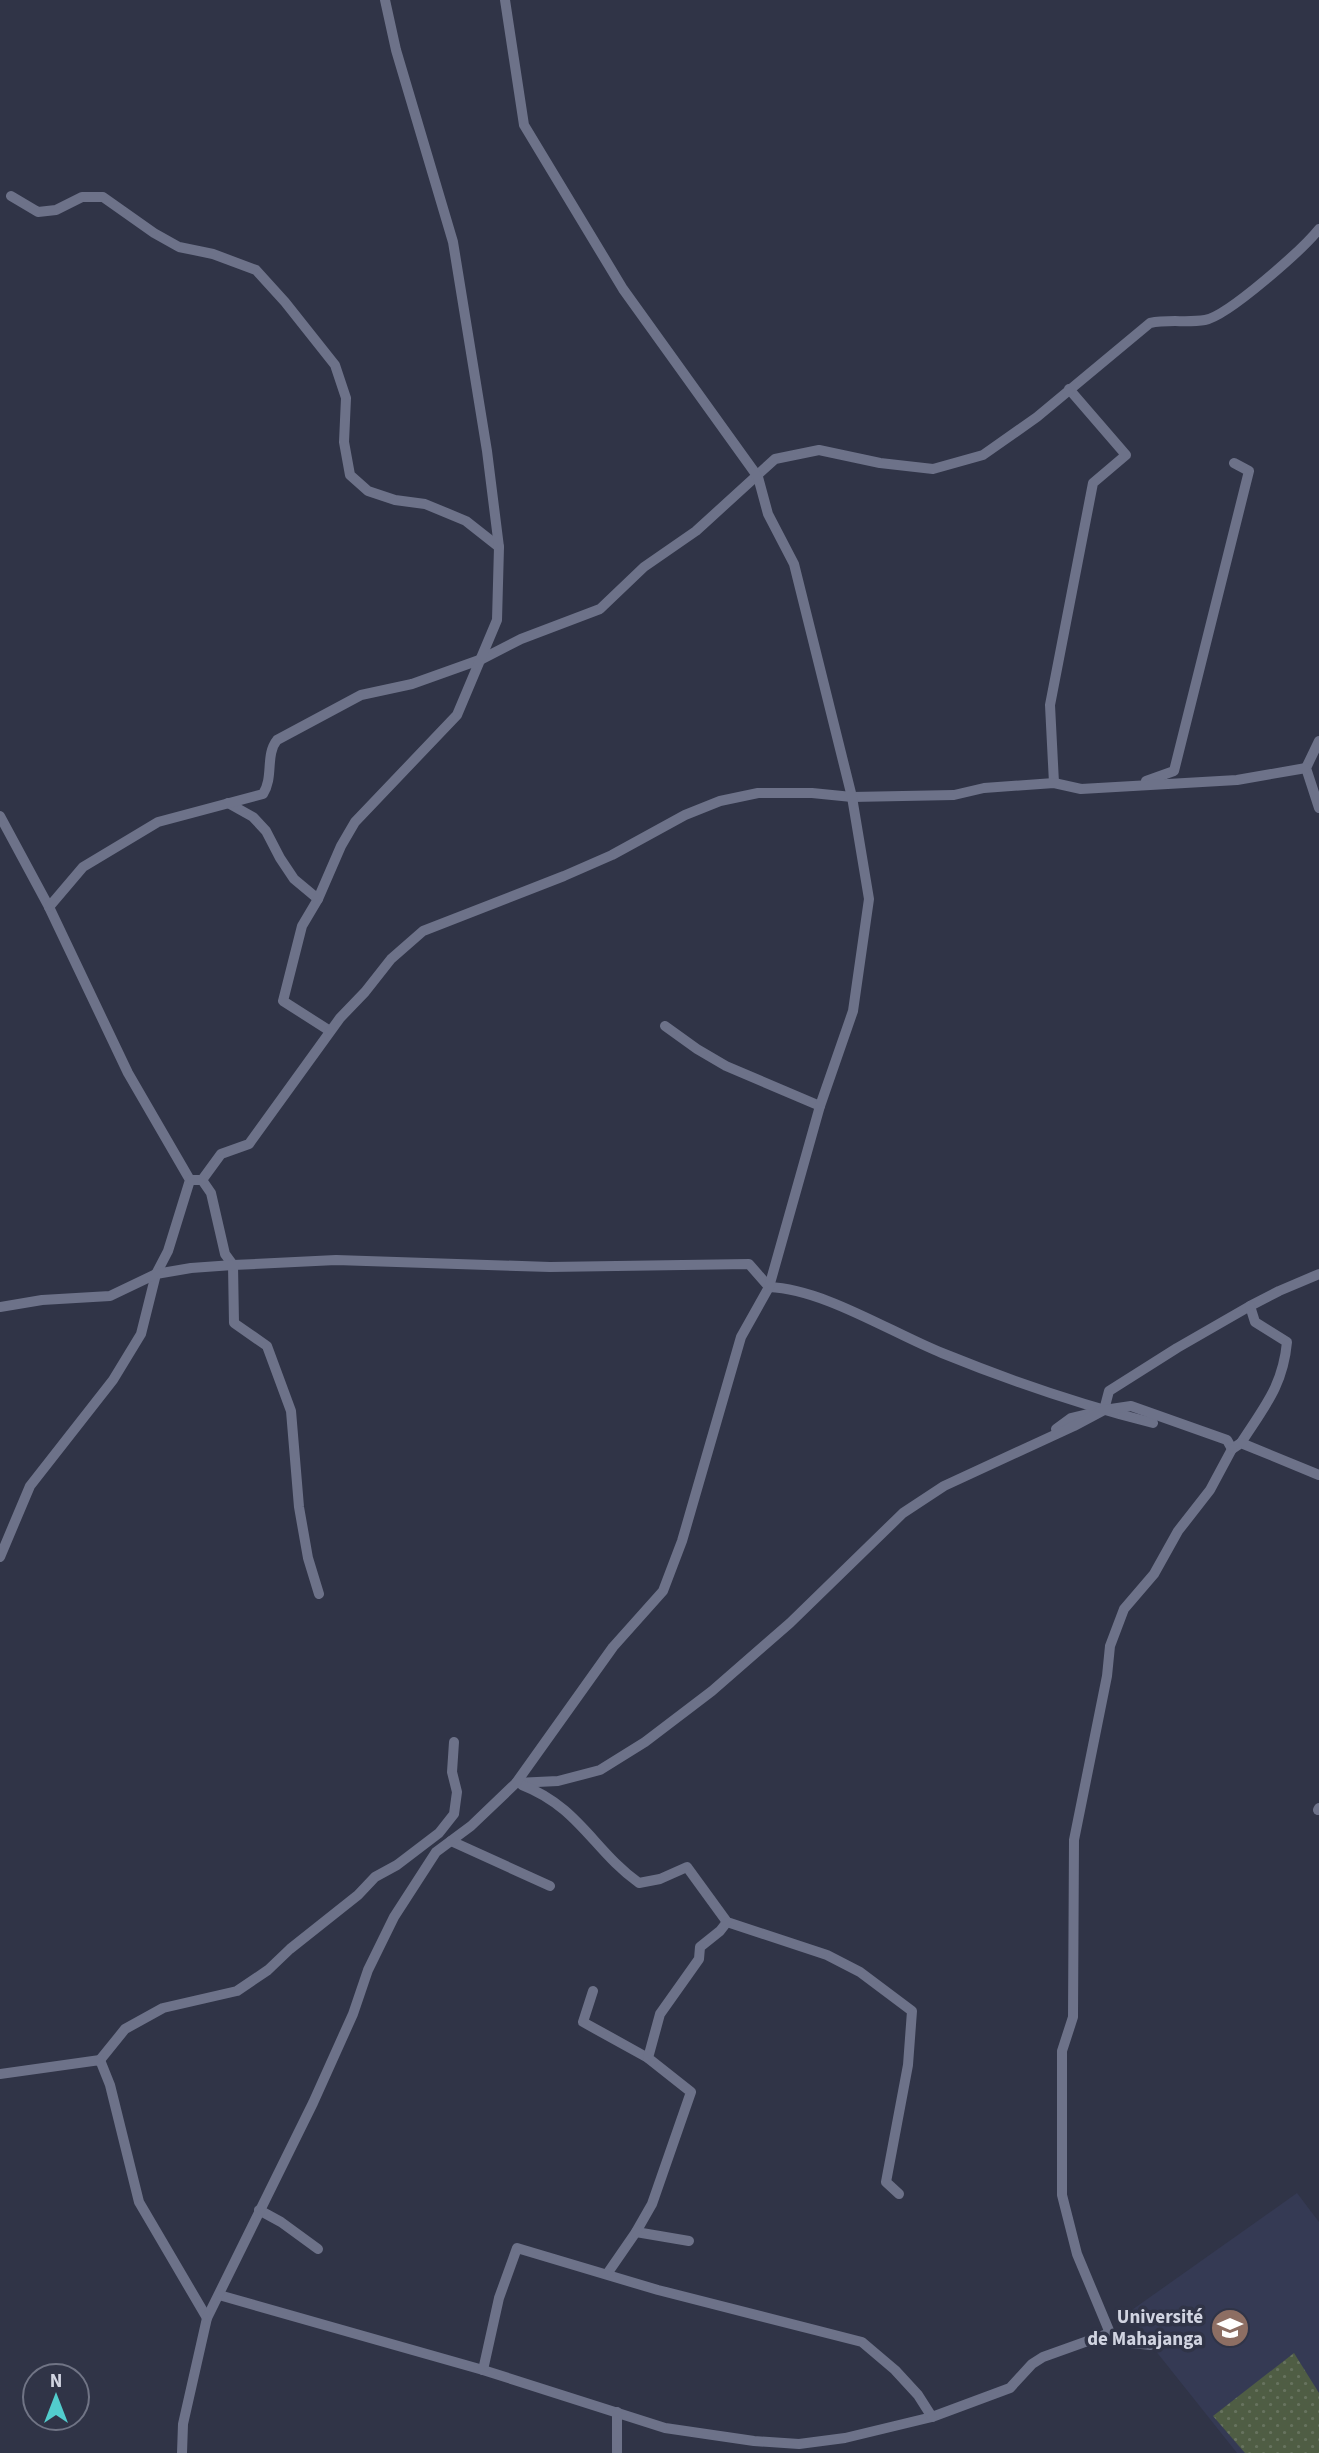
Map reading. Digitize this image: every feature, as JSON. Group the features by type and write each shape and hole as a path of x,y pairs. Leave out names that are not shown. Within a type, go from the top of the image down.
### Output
{"street":[{"path":"330,1031 283,1000 302,926 355,822 457,715 497,620 499,547 487,451 453,242 400,63 385,0"},
{"path":"182,2453 183,2424 207,2318 313,2103 353,2014 368,1970 394,1917 436,1852 471,1826 516,1783 613,1647 663,1591 682,1541 741,1337 769,1287 820,1106 853,1011 869,899 852,797 794,564 768,514 758,477 623,289 524,125 505,0"},
{"path":"11,196 38,212 56,210 82,197 103,197 178,247 213,254 256,270 335,365 346,398 344,442 350,475 368,491 394,500 425,504 466,521 499,547"},
{"path":"49,907 83,867 158,822 263,794 268,786 272,747 277,740 361,695 412,684 482,659 521,639 600,609 644,566 696,531 775,459 819,450 880,463 933,469 983,455 1037,417 1150,323 1204,320 1222,314 1282,265 1319,229"},
{"path":"1054,783 1050,705 1093,483 1126,455 1069,389"},
{"path":"1134,785 1174,771 1249,471 1234,463"},
{"path":"1319,741 1306,768 1319,808"},
{"path":"0,1557 30,1486 113,1380 141,1334 156,1274 196,1180 221,1154 249,1144 330,1031 391,960 423,931 588,866 685,815 720,801 758,793 812,793 852,797 954,794 984,788 1054,783 1081,789 1237,780 1306,768"},
{"path":"228,803 253,817 266,831 294,879 318,899"},
{"path":"0,816 49,907 128,1073 196,1180 211,1192 225,1254 233,1265 234,1323 267,1346 291,1411 299,1507 319,1594"},
{"path":"665,1026 726,1066 820,1106"},
{"path":"0,1307 42,1300 110,1296 156,1274 233,1265 337,1260 550,1267 749,1264 769,1287 782,1287 832,1303 939,1352 1032,1388 1153,1423"},
{"path":"1104,1410 1109,1391 1177,1348 1279,1291 1319,1275"},
{"path":"1151,2345 1121,2342 1110,2333 1077,2253 1062,2195 1062,2051 1073,2017 1074,1840 1107,1676 1110,1646 1124,1609 1154,1574 1178,1531 1210,1490 1275,1391 1285,1365 1287,1342 1255,1322 1250,1306"},
{"path":"516,1783 558,1781 600,1770 645,1742 712,1691 790,1623 903,1513 944,1486 1037,1444 1071,1418 1131,1406 1319,1475"},
{"path":"0,2074 100,2060 125,2029 163,2008 237,1991 268,1970 376,1877 397,1866 439,1833 454,1814 457,1792 452,1772 454,1742"},
{"path":"516,1783 544,1794 566,1810 621,1870 639,1883 660,1879 687,1867 727,1922 827,1955 860,1972 912,2011 908,2065 886,2182 900,2194"},
{"path":"451,1841 550,1886"},
{"path":"648,2058 660,2014 699,1959 700,1947 727,1922"},
{"path":"593,1991 583,2022 648,2058 691,2092 663,2176 636,2232 607,2274"},
{"path":"100,2060 110,2085 139,2202 207,2318"},
{"path":"259,2210 318,2249"},
{"path":"636,2232 690,2241"},
{"path":"484,2370 499,2298 517,2248 698,2301 862,2342 918,2395 932,2417"},
{"path":"219,2295 484,2370 666,2428 754,2441 799,2444 845,2438 932,2417 1010,2388 1032,2364 1043,2357 1110,2333"},
{"path":"617,2412 617,2453"}],"shaded area":[{"name":"Université de Mahajanga","path":"1297,2193 1319,2222 1319,2453 1237,2453 1151,2345 1129,2312"}],"green space":[{"path":"1294,2353 1319,2393 1319,2453 1245,2453 1213,2416"}],"place":[{"name":"Université de Mahajanga","path":"1230,2328"}]}
